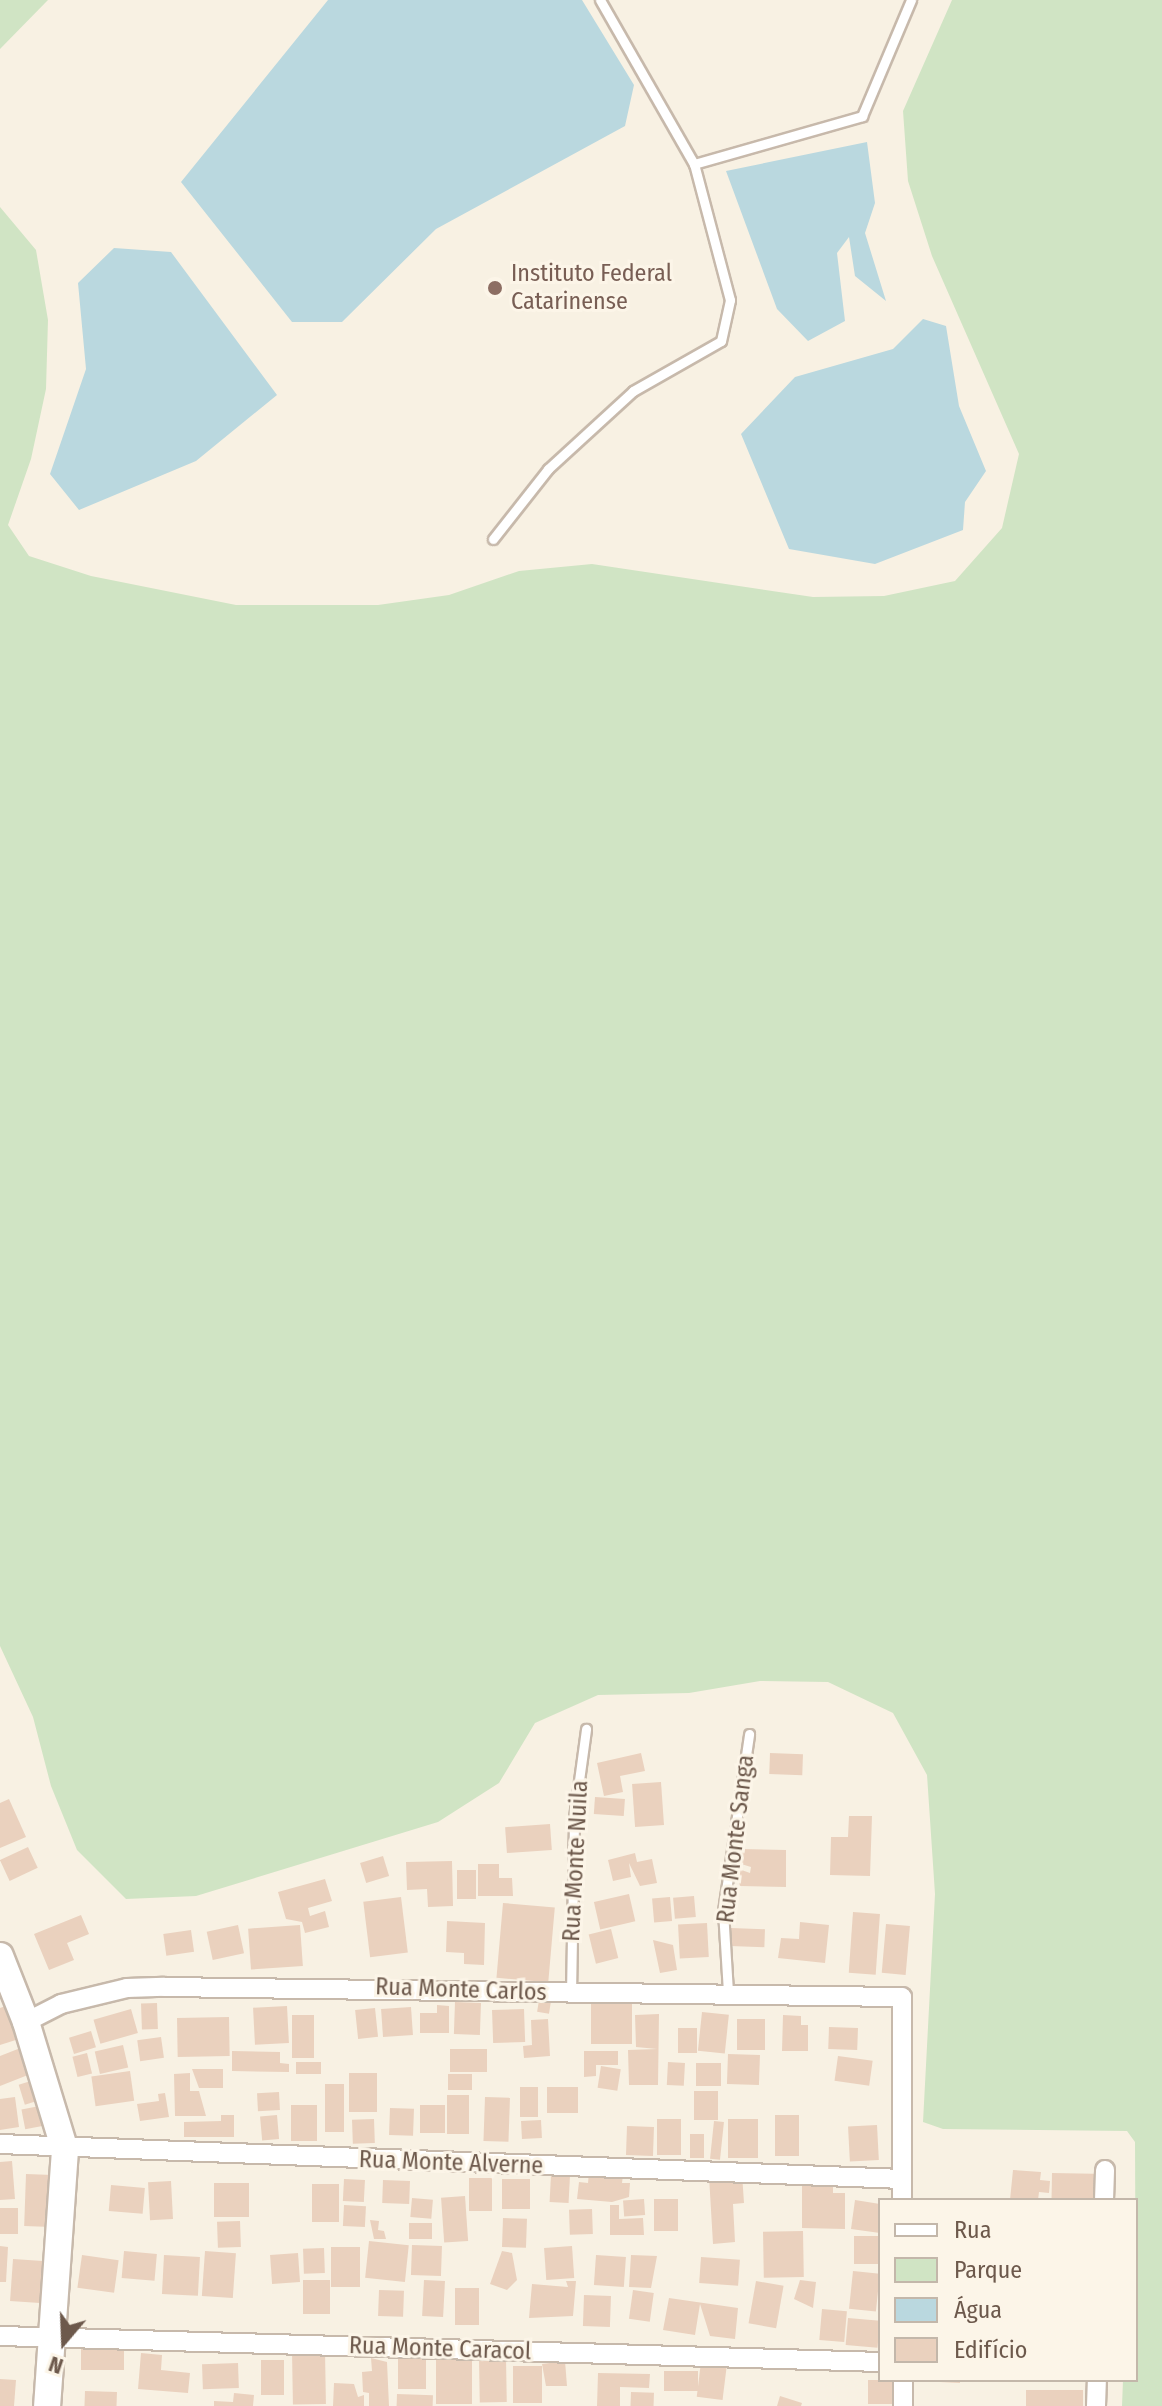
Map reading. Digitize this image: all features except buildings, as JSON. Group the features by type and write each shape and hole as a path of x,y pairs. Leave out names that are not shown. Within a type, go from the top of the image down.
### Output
{"main road":[{"path":"0,1956 26,2022 65,2150 47,2406"}],"street":[{"name":"Rua Monte Carlos","path":"26,2022 61,2004 127,1988 387,1986 571,1994 728,1992 902,1997 902,2179"},
{"name":"Rua Monte Alverne","path":"0,2144 65,2150 902,2179"},
{"path":"1104,2198 1105,2170"},
{"path":"902,2179 902,2198"},
{"name":"Rua Monte Caracol","path":"0,2336 878,2362"},
{"path":"903,2382 903,2406"},
{"path":"1096,2406 1097,2382"}],"lane":[{"path":"493,539 548,469 633,391 721,341 730,300 694,164 600,0"},
{"path":"694,164 862,116 911,0"},
{"name":"Rua Monte Nuila","path":"571,1994 574,1817 586,1729"},
{"name":"Rua Monte Sanga","path":"728,1992 723,1911 749,1734"}],"green space":[{"path":"0,0 48,0 0,49"},
{"path":"952,0 1162,0 1162,2406 1122,2406 1123,2382 1138,2382 1138,2198 1135,2198 1135,2142 1127,2131 943,2129 923,2122 935,1894 927,1775 893,1713 828,1682 760,1681 689,1693 598,1695 535,1723 499,1783 438,1822 196,1896 126,1899 77,1850 51,1786 33,1717 0,1646 0,207 36,250 48,320 46,389 31,459 8,525 29,556 91,576 236,605 378,605 449,595 519,571 592,564 813,597 884,596 955,581 1002,528 1019,454 932,256 908,181 903,111"}],"water":[{"path":"328,0 582,0 634,85 625,126 436,229 342,322 292,322 181,182"},
{"path":"867,142 875,203 865,233 886,301 855,276 849,237 837,253 845,321 808,341 777,309 726,171"},
{"path":"114,248 171,252 277,395 196,461 79,510 50,474 86,369 78,283"},
{"path":"923,319 946,326 959,406 986,471 965,502 963,530 875,564 789,549 741,434 795,377 893,349"}],"place":[{"name":"Instituto Federal Catarinense","path":"495,288"}]}
